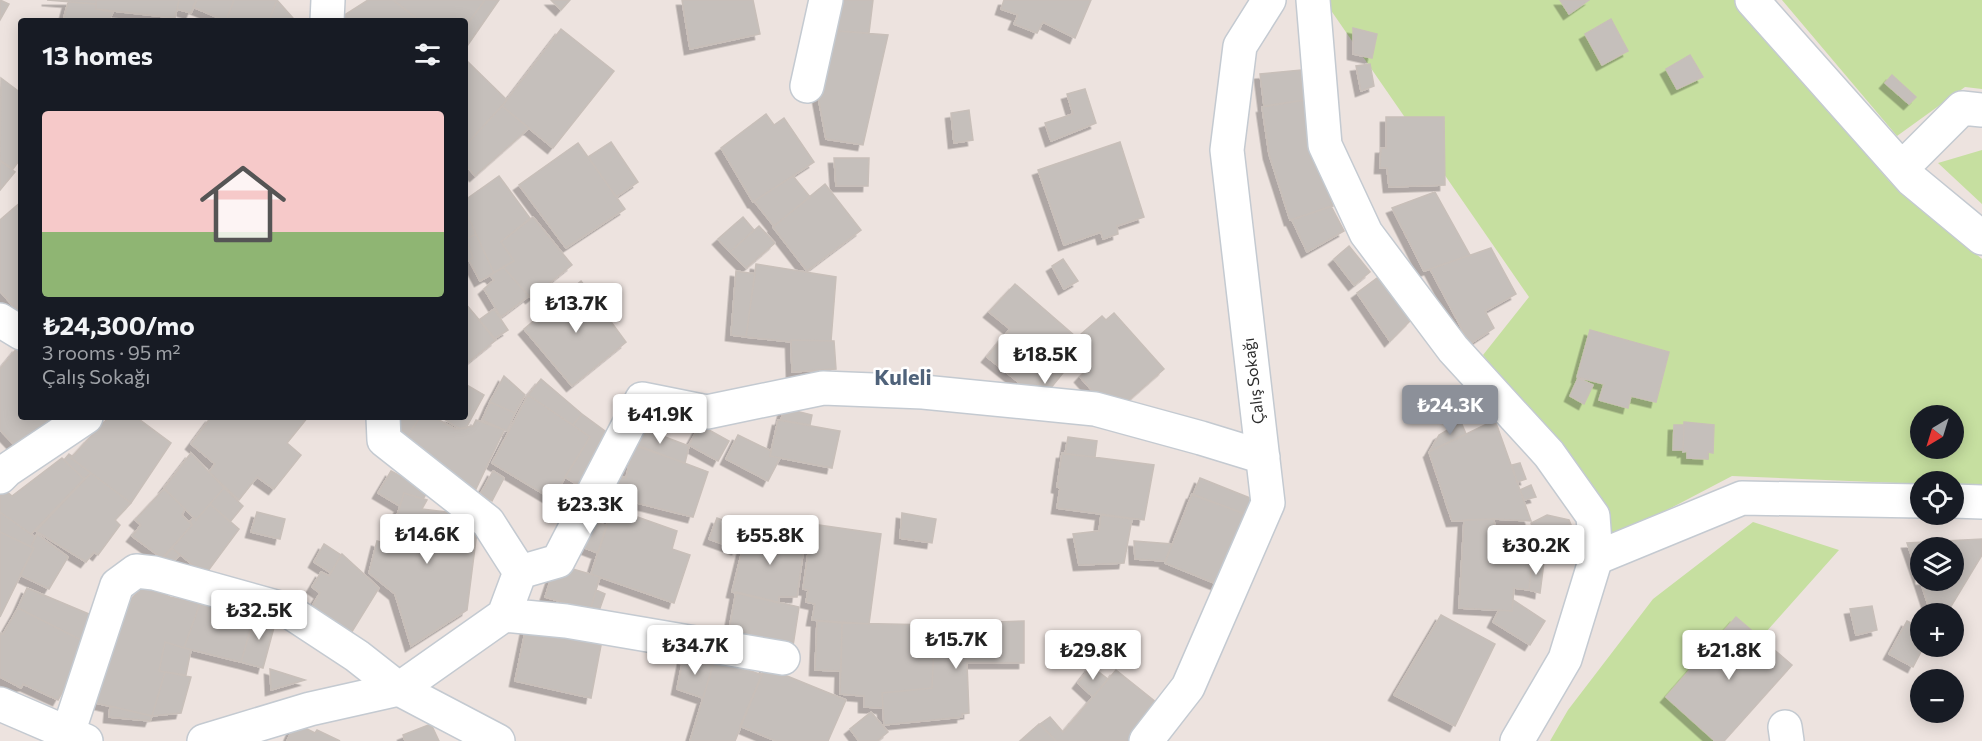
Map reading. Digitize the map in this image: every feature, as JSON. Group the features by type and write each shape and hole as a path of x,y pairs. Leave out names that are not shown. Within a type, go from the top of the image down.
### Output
{"street":[{"path":"327,18 328,0"},
{"path":"807,86 826,0"},
{"name":"Çalış Sokağı","path":"1146,741 1188,687 1268,503 1227,150 1240,46 1269,0"},
{"path":"1313,0 1325,145 1366,233 1453,349 1549,454 1593,516 1596,558 1565,659 1517,741"},
{"path":"1752,0 1912,180 1982,238"},
{"path":"1902,168 1962,108 1982,110"},
{"path":"0,320 18,331"},
{"path":"520,572 558,561 642,399 707,412 823,388 923,392 1095,409 1263,457"},
{"path":"0,477 82,420"},
{"path":"383,420 384,440 488,522 520,572"},
{"path":"1596,558 1742,498 1910,501"},
{"path":"1964,501 1982,502"},
{"path":"0,704 77,737 117,585 136,571 154,573 287,610 357,656 399,689 498,741"},
{"path":"204,741 310,709 399,689 504,615 520,572"},
{"path":"504,615 566,621 783,658"}],"green space":[{"path":"1330,0 1735,0 1889,181 1982,259 1982,487 1964,486 1964,471 1910,471 1910,484 1732,476 1608,541 1597,494 1483,355 1529,297 1330,9"},
{"path":"1782,0 1982,0 1982,89 1965,87 1897,136"},
{"path":"1982,150 1982,204 1938,163"},
{"path":"1753,522 1839,550 1718,686 1713,741 1550,741 1568,710 1653,599"}],"building":[{"path":"0,0 9,4 0,20"},
{"path":"47,0 96,0 96,4"},
{"path":"96,0 179,0 175,18 96,9"},
{"path":"179,0 197,0 191,13 177,9"},
{"path":"196,0 234,0 227,18 219,18 193,7"},
{"path":"234,0 277,0 270,18 227,18"},
{"path":"277,0 293,18 270,18"},
{"path":"368,0 393,0 416,18 340,18"},
{"path":"393,0 485,0 468,23 468,18 416,18"},
{"path":"485,0 499,0 468,45 468,23"},
{"path":"551,0 570,0 561,10"},
{"path":"682,0 753,0 760,34 690,49"},
{"path":"834,0 873,0 869,33 824,30"},
{"path":"1004,0 1091,0 1075,38 1043,22 1037,33 1014,24 1018,15 1001,9"},
{"path":"1560,0 1589,0 1569,14"},
{"path":"68,2 96,4 96,9 113,12 110,18 64,18"},
{"path":"1611,19 1628,51 1602,65 1585,34"},
{"path":"1353,28 1377,34 1372,58 1353,54"},
{"path":"561,29 614,71 553,148 502,106"},
{"path":"824,30 888,35 863,145 826,139 817,91"},
{"path":"1690,55 1703,77 1677,89 1666,69"},
{"path":"468,62 507,100 468,143"},
{"path":"1370,64 1374,86 1361,91 1356,66"},
{"path":"1301,70 1305,100 1264,106 1260,74"},
{"path":"1892,75 1916,97 1909,104 1885,83"},
{"path":"1,78 18,91 18,162 13,169 0,160"},
{"path":"1085,89 1096,123 1051,141 1045,123 1073,114 1067,94"},
{"path":"1309,99 1315,151 1333,206 1290,220 1269,154 1262,107"},
{"path":"502,106 529,128 475,176 468,168 468,143"},
{"path":"969,110 973,140 954,143 951,113"},
{"path":"766,114 774,125 784,118 814,162 753,202 721,148"},
{"path":"1386,117 1444,117 1445,185 1389,187 1387,168 1380,168 1381,148 1386,148"},
{"path":"611,142 638,182 616,197 588,157"},
{"path":"1120,142 1144,217 1117,226 1118,234 1103,239 1101,232 1064,245 1038,170"},
{"path":"578,143 625,209 566,248 519,185"},
{"path":"834,158 869,158 868,186 836,186"},
{"path":"0,161 15,172 0,190"},
{"path":"499,176 530,218 501,242 514,261 494,273 468,216 468,198"},
{"path":"793,176 810,197 774,226 754,201"},
{"path":"825,184 861,230 807,271 773,227"},
{"path":"1435,192 1470,255 1424,271 1392,208"},
{"path":"18,205 18,312 0,291 0,220"},
{"path":"1331,206 1344,231 1307,252 1292,220"},
{"path":"468,216 476,234 468,238"},
{"path":"533,217 572,265 531,298 503,267 514,261 501,242"},
{"path":"743,217 754,230 730,252 718,239"},
{"path":"759,226 775,243 746,268 730,252"},
{"path":"476,234 494,273 480,281 469,260 473,258 468,238"},
{"path":"468,244 473,258 468,260"},
{"path":"1349,246 1370,272 1354,285 1334,259"},
{"path":"1491,248 1516,294 1485,311 1494,328 1470,344 1430,269"},
{"path":"1063,259 1078,281 1064,289 1052,266"},
{"path":"756,264 836,277 831,341 791,340 791,342 746,337"},
{"path":"503,267 529,296 501,317 484,289 494,280 490,275"},
{"path":"736,271 755,274 746,337 731,335"},
{"path":"1381,275 1411,320 1390,341 1357,293"},
{"path":"581,281 626,342 572,386 524,329"},
{"path":"1015,284 1074,335 1063,350 1074,359 1058,379 1049,369 1032,393 987,357 1010,329 989,312"},
{"path":"468,307 496,340 468,363"},
{"path":"494,309 508,330 494,339 479,320"},
{"path":"1114,313 1164,369 1113,414 1080,377 1092,364 1073,341 1102,316 1106,320"},
{"path":"1590,330 1669,352 1656,402 1631,396 1628,408 1599,400 1604,384 1577,377"},
{"path":"791,340 834,341 836,369 792,372"},
{"path":"18,347 18,420 49,420 20,451 0,430 0,369"},
{"path":"1049,369 1058,379 1041,400 1032,393"},
{"path":"504,376 525,395 515,413 490,402"},
{"path":"1578,378 1593,385 1584,404 1570,396"},
{"path":"541,379 582,414 573,425 528,395"},
{"path":"468,386 484,395 466,428 460,429 446,420 468,420"},
{"path":"528,395 590,437 552,499 492,463"},
{"path":"490,402 515,413 507,431 482,420"},
{"path":"784,408 812,415 810,425 781,420"},
{"path":"582,414 605,431 578,485 565,477 590,437 573,425"},
{"path":"106,420 140,420 171,443 131,503 71,458"},
{"path":"209,420 306,420 287,443 301,455 274,489 257,477 239,500 209,472 215,464 191,444"},
{"path":"393,420 418,420 407,437"},
{"path":"418,420 439,420 455,429 473,426 476,420 504,430 474,493 404,441"},
{"path":"778,420 840,431 832,468 770,456"},
{"path":"1495,420 1531,521 1494,519 1452,521 1429,452"},
{"path":"1461,422 1466,434 1430,451 1439,435"},
{"path":"1684,422 1714,425 1713,453 1708,452 1708,459 1687,458 1687,451 1683,452"},
{"path":"700,425 729,441 718,461 689,445"},
{"path":"1674,425 1684,425 1683,450 1673,450"},
{"path":"636,426 689,446 685,463 633,445"},
{"path":"738,435 771,451 770,456 780,458 768,481 726,459"},
{"path":"1068,437 1097,441 1095,457 1065,454"},
{"path":"634,444 708,472 693,517 601,494 610,473 626,478"},
{"path":"191,453 224,488 196,520 164,488"},
{"path":"1062,453 1154,465 1144,520 1057,508 1060,488 1057,487"},
{"path":"69,454 91,473 84,479 64,460"},
{"path":"62,458 84,479 31,534 0,512 0,496 6,491 12,496"},
{"path":"1520,463 1526,479 1517,482 1512,465"},
{"path":"391,471 428,491 423,499 404,493 400,506 378,493"},
{"path":"493,471 504,478 492,501 481,493"},
{"path":"91,473 131,503 115,520 120,525 98,555 94,552 86,562 36,531"},
{"path":"1200,478 1260,502 1253,517 1193,495"},
{"path":"1531,485 1536,497 1524,500 1520,490"},
{"path":"224,488 243,506 230,522 210,504"},
{"path":"164,489 185,509 182,515 192,525 162,558 132,536 141,525 135,520"},
{"path":"404,493 427,500 422,509 479,516 467,610 411,646 395,594 369,573 377,541 388,544"},
{"path":"1192,494 1256,518 1229,589 1165,563"},
{"path":"210,504 239,529 205,575 172,548 192,525 190,521 194,517 196,520"},
{"path":"612,508 677,531 672,549 690,555 674,603 591,574"},
{"path":"0,512 35,537 31,547 0,532"},
{"path":"257,512 285,519 280,539 251,532"},
{"path":"902,513 936,519 932,543 900,538"},
{"path":"1101,515 1132,519 1124,563 1079,565 1073,534 1099,531"},
{"path":"1547,515 1569,520 1574,532 1540,546 1531,523"},
{"path":"586,518 607,526 598,553 569,542"},
{"path":"717,518 746,529 737,549 709,539"},
{"path":"1494,519 1495,529 1518,531 1515,560 1532,561 1529,590 1514,588 1512,611 1459,608 1464,520"},
{"path":"812,524 881,534 869,624 812,620 815,604 806,602 808,590 803,589"},
{"path":"747,530 805,539 797,597 779,597 779,603 732,592"},
{"path":"0,532 34,548 0,617"},
{"path":"37,534 68,557 49,589 20,575 34,548 31,547"},
{"path":"1982,539 1982,555 1964,585 1964,540"},
{"path":"1134,541 1172,544 1165,561 1135,559"},
{"path":"324,544 341,555 331,573 314,562"},
{"path":"172,548 180,555 170,565 163,559"},
{"path":"342,554 379,588 345,643 305,618 320,593 312,587 321,572 329,576"},
{"path":"1532,561 1544,562 1540,593 1529,590"},
{"path":"556,564 600,577 590,610 545,597"},
{"path":"145,584 170,597 200,603 184,648 165,642 159,671 165,672 152,716 87,701 115,618"},
{"path":"27,588 96,617 85,642 18,608"},
{"path":"596,590 605,594 599,611 591,608"},
{"path":"1924,591 1960,591 1953,603 1927,603"},
{"path":"736,592 799,607 793,646 728,635"},
{"path":"1513,600 1545,621 1530,645 1493,622 1499,610 1512,611"},
{"path":"200,604 255,614 241,662 184,648"},
{"path":"1872,606 1877,630 1856,635 1850,609"},
{"path":"18,608 89,644 58,700 23,684 21,688 0,677 0,633 3,634"},
{"path":"255,614 276,620 263,668 241,662"},
{"path":"1441,615 1495,644 1455,726 1394,695"},
{"path":"1736,617 1792,665 1724,741 1715,741 1666,697"},
{"path":"817,621 842,623 841,671 815,670"},
{"path":"1024,621 1024,663 967,663 969,713 962,714 962,717 884,725 882,693 932,688 935,624"},
{"path":"1907,621 1910,623 1910,657 1918,657 1913,667 1889,654"},
{"path":"527,623 602,640 591,698 515,681"},
{"path":"842,623 935,625 932,688 882,693 883,708 864,707 864,696 840,694"},
{"path":"165,642 191,650 186,675 159,671"},
{"path":"693,657 714,662 703,698 677,689 683,659 692,661"},
{"path":"715,658 762,675 735,741 690,741"},
{"path":"1091,666 1108,679 1093,697 1078,683"},
{"path":"765,667 846,700 828,741 776,741 740,726"},
{"path":"270,669 305,680 271,690"},
{"path":"1116,670 1161,706 1133,741 1056,741 1040,724 1050,717 1063,732"},
{"path":"165,672 191,677 181,713 152,716"},
{"path":"110,706 152,716 150,721 109,717"},
{"path":"871,712 888,732 877,741 859,741 850,729"},
{"path":"295,723 315,733 317,730 340,741 287,741"},
{"path":"431,724 439,741 405,741 403,735"},
{"path":"1039,724 1056,741 1020,741"}],"district":[{"name":"Kuleli","path":"903,377"}]}
